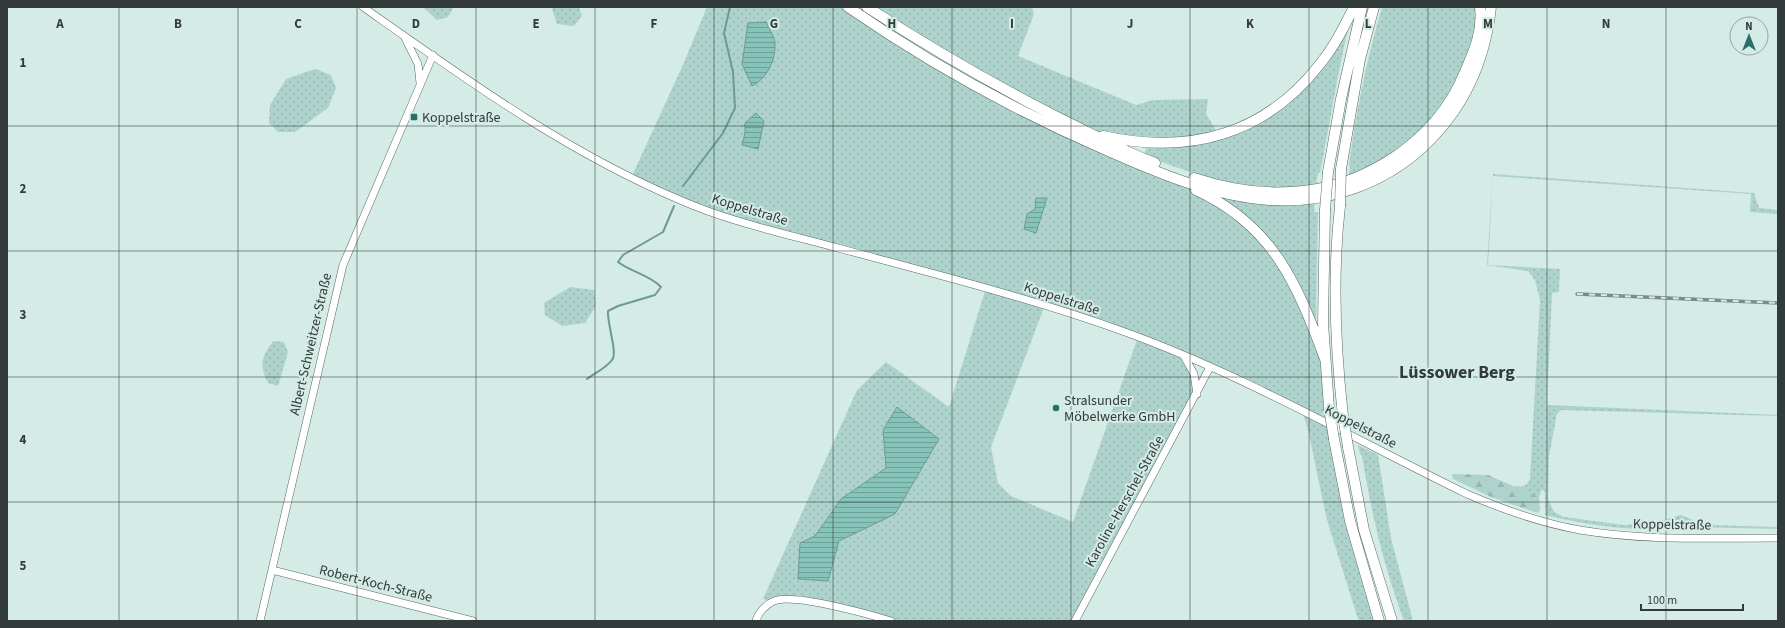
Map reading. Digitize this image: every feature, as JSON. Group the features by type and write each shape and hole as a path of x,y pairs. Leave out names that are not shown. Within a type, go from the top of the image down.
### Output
{"highway":[{"path":"848,7 938,65 992,95 1085,141 1149,168 1217,201 1246,222 1267,243 1297,287 1325,359"},
{"path":"867,7 914,38 991,83 1123,150 1196,178 1242,189 1290,192 1332,186 1354,179 1387,162 1415,142 1432,125 1458,89 1478,40 1481,22 1480,7"},
{"path":"1088,132 1128,142 1167,144 1204,140 1246,124 1277,106 1312,74 1339,35 1354,7"},
{"path":"1362,7 1341,99 1328,172 1325,210 1323,281 1325,359 1329,408 1350,522 1379,621"},
{"path":"1149,168 1222,193 1269,200 1289,201 1332,196 1372,181 1402,164 1418,152 1446,123 1459,105 1475,75 1482,54 1491,7"},
{"path":"1374,8 1355,86 1341,169 1340,206 1335,252 1335,306 1337,359 1348,447 1364,530 1392,621"}],"street":[{"name":"Koppelstraße","path":"362,7 553,134 619,172 683,202 764,228 1045,305 1126,332 1268,393 1467,494 1502,509 1539,521 1580,530 1622,535 1778,538"},
{"name":"Albert-Schweitzer-Straße","path":"404,36 418,64 420,84"},
{"name":"Albert-Schweitzer-Straße","path":"260,621 342,264 433,55"},
{"path":"1184,356 1194,374 1197,394"},
{"name":"Karoline-Herschel-Straße","path":"1075,621 1210,367"},
{"name":"Robert-Koch-Straße","path":"272,570 473,621"},
{"path":"756,621 757,617 764,608 773,601 790,598 891,621"}],"green space":[{"path":"423,7 454,7 448,17 437,20"},
{"path":"554,7 579,7 582,16 574,26 557,24 552,9"},
{"path":"707,7 848,7 938,65 1217,201 1278,258 1325,359 1334,439 1379,621 1359,621 1357,616 1327,520 1308,430 1302,410 1184,356 1194,374 1197,394 1075,621 891,621 790,598 773,601 763,599 857,390 886,362 949,407 986,288 742,221 631,178 682,67","holes":["1045,305 1138,337 1073,522 1011,496 998,483 991,447","897,407 939,439 895,514 839,541 828,581 800,543 815,536 841,499 886,468 883,430"]},
{"path":"867,7 1032,7 1034,14 1018,56 1136,105 1153,100 1208,99 1206,114 1219,135 1184,143 1088,132"},
{"path":"1382,7 1477,7 1478,15 1469,59 1437,114 1399,151 1349,176 1349,165 1359,105"},
{"path":"1350,20 1320,173 1318,173 1316,186 1294,188 1272,187 1228,182 1186,171 1144,155 1147,146 1178,146 1277,110"},
{"path":"315,69 331,75 336,88 328,108 295,132 278,132 269,123 270,105 286,79"},
{"path":"1493,174 1754,193 1759,208 1778,210 1778,214 1750,212 1751,194 1493,176 1488,265 1560,269 1559,292 1552,293 1547,405 1778,415 1561,410 1557,414 1549,456 1548,499 1554,512 1564,517 1624,525 1654,523 1681,515 1705,525 1778,527 1778,529 1649,526 1648,529 1635,529 1583,523 1545,515 1545,493 1542,489 1539,497 1513,486 1525,485 1530,479 1540,300 1535,280 1528,271 1487,265"},
{"path":"1214,193 1315,200 1314,212 1318,212 1316,319 1314,319 1301,289 1289,267"},
{"path":"570,287 594,290 596,306 585,323 562,326 545,315 544,303"},
{"path":"273,341 284,342 288,352 278,386 268,383 262,366 266,352"},
{"path":"1358,445 1378,455 1391,538 1413,621 1404,621 1390,580 1379,539 1362,456"},
{"path":"1452,474 1488,475 1539,497 1540,510 1538,513 1491,497 1453,479"}],"shaded area":[{"path":"766,22 775,42 774,55 767,73 758,83 752,86 742,64 748,23"},
{"path":"756,113 764,121 758,149 742,145 745,133 745,123"},
{"path":"1036,198 1047,198 1036,233 1024,229 1027,214 1035,209"},
{"path":"897,407 939,439 895,514 839,541 828,581 798,579 800,543 815,536 841,499 886,468 883,430"}],"waterway":[{"path":"683,186 723,133 735,108 733,72 724,33 730,7"},
{"path":"587,379 607,366 614,356 608,311 618,306 655,295 661,287 646,276 618,262 623,255 663,232 674,206"}],"railway":[{"path":"1577,294 1778,303"}],"place":[{"name":"Koppelstraße","path":"414,117"},
{"name":"Stralsunder Möbelwerke GmbH","path":"1056,408"}],"district":[{"name":"Lüssower Berg","path":"1457,372"}]}
